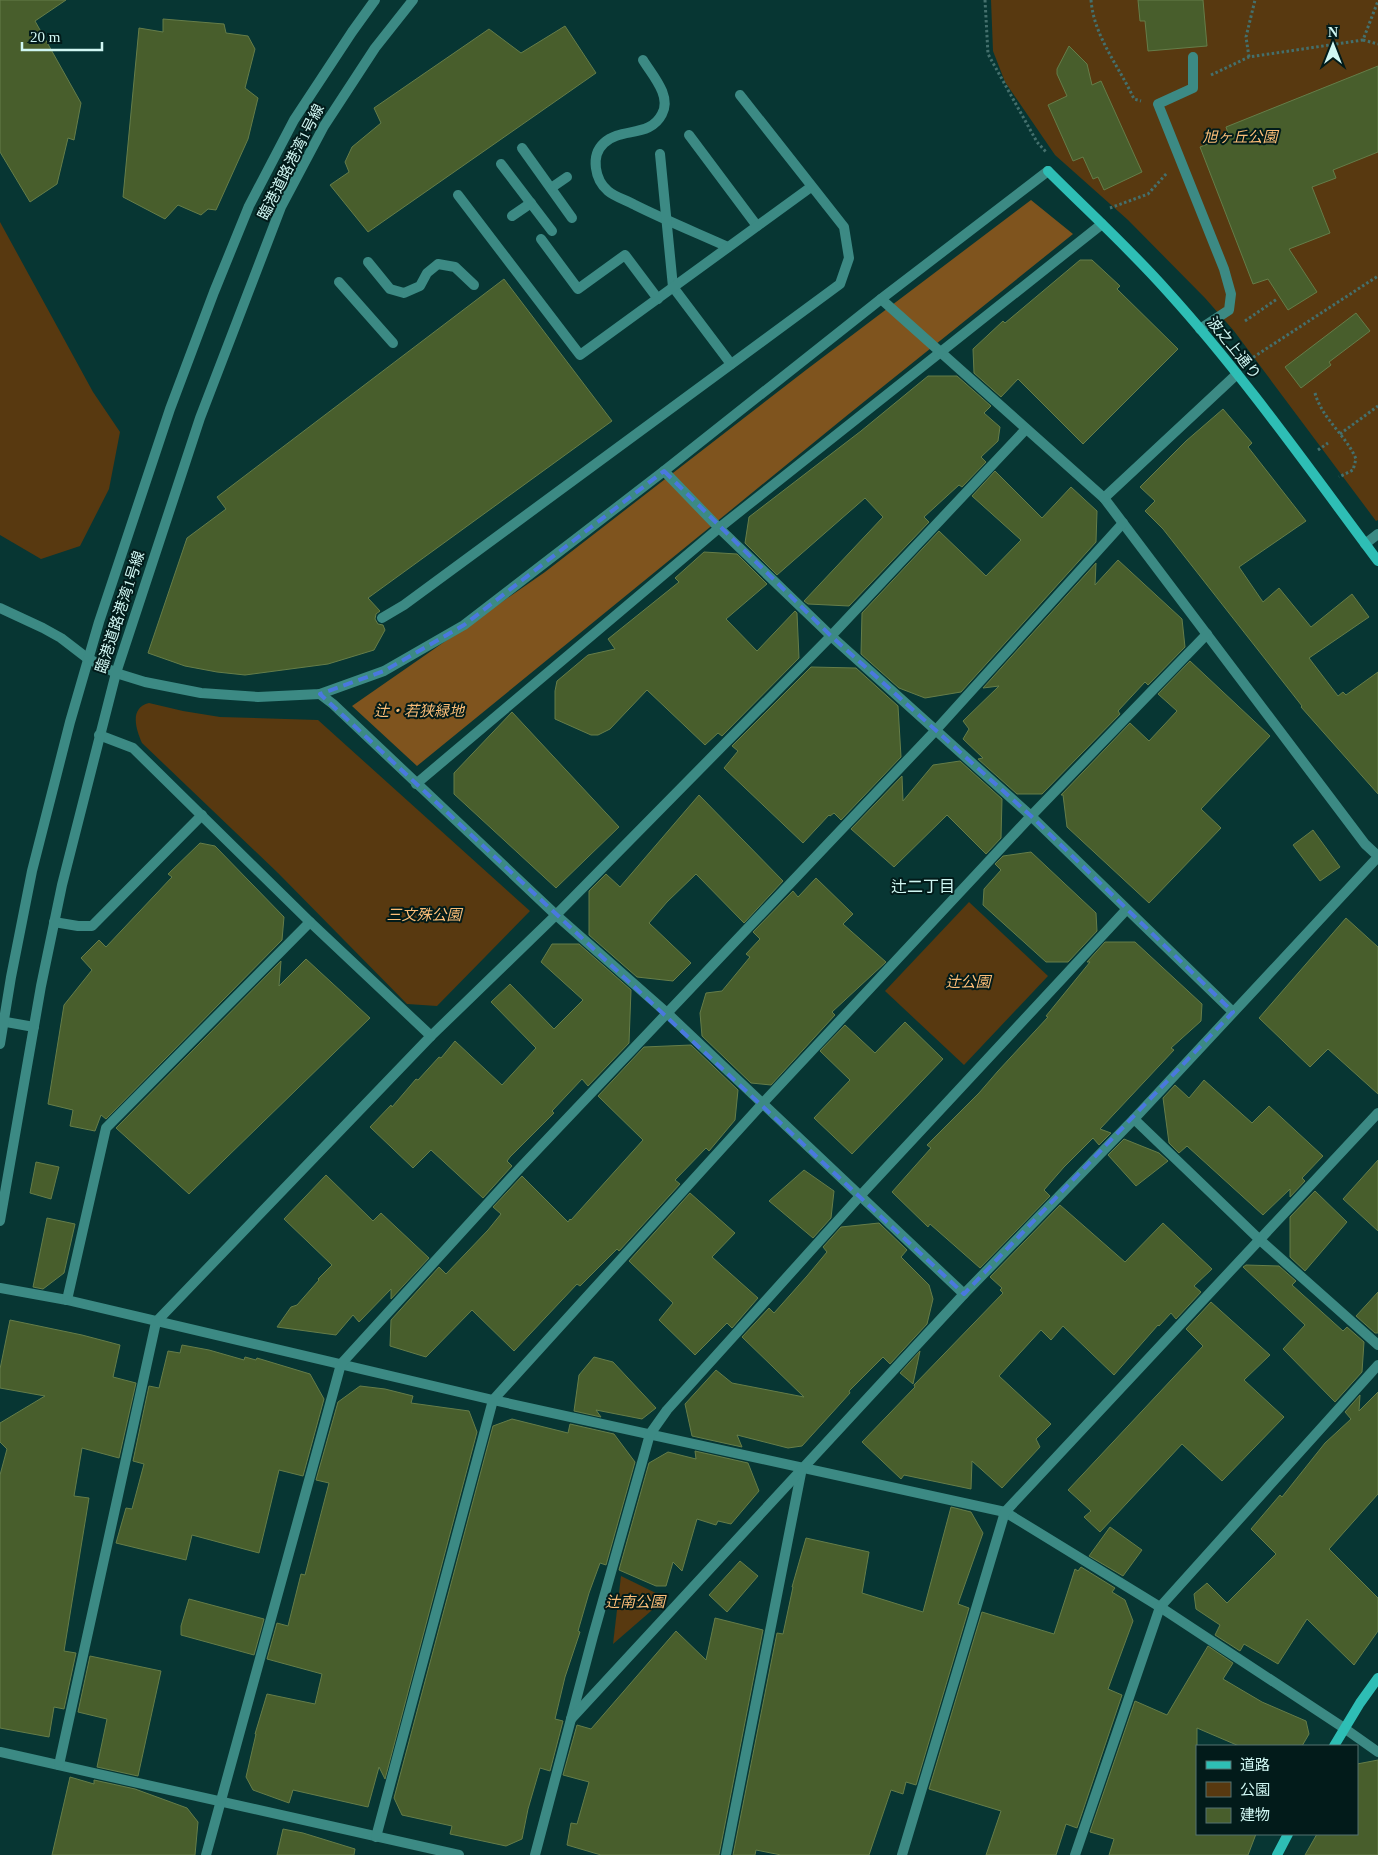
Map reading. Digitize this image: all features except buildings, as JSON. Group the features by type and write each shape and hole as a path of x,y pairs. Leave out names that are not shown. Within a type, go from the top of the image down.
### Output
{"main road":[{"name":"波之上通り","path":"1048,171 1168,292 1237,374 1378,561"},
{"path":"1335,1745 1378,1678"},
{"path":"1277,1855 1287,1835"}],"street":[{"name":"臨港道路港湾1号線","path":"0,1044 2,1022 32,871 70,722 88,658 170,409 249,206 294,120 375,0"},
{"name":"臨港道路港湾1号線","path":"0,1221 54,922 99,735 116,673 200,418 282,207 324,126 375,48 413,0"},
{"path":"1193,57 1193,88 1158,104 1224,269 1231,294 1229,310 1200,330"},
{"path":"642,60 665,97 663,114 652,126 638,132 618,134 602,144 596,159 597,177 608,191 667,221 728,247"},
{"path":"382,618 404,605 840,284 849,258 844,227 740,96"},
{"path":"689,135 757,226"},
{"path":"522,148 572,218"},
{"path":"660,154 674,287 731,364"},
{"path":"501,164 552,231"},
{"path":"0,608 43,628 88,658 116,673 145,682 201,693 258,697 320,694 384,671 464,625 664,471 880,299 1048,171"},
{"path":"551,188 567,177"},
{"path":"458,195 580,355 811,186"},
{"path":"512,216 531,203"},
{"path":"416,784 719,528 1102,224"},
{"path":"541,239 578,290 625,255 658,299"},
{"path":"368,262 390,290 404,293 420,286 427,273 438,264 455,267 474,285"},
{"path":"339,282 393,343"},
{"path":"571,1719 964,1294 1134,1119 1378,856 1365,844 1104,498 880,299"},
{"path":"1104,498 1237,374"},
{"path":"58,1765 156,1322 432,1036 556,915 831,636 1026,429"},
{"path":"664,471 719,528 831,636 1031,816 1233,1012"},
{"path":"206,1855 341,1364 520,1168 935,731 1123,523"},
{"path":"1365,544 1378,534"},
{"path":"376,1837 493,1400 762,1104 1031,816 1208,634"},
{"path":"320,694 334,704 556,915 667,1013 964,1294"},
{"path":"99,735 133,748 310,922 432,1036"},
{"path":"54,922 92,926 202,815"},
{"path":"535,1855 650,1434 667,1410 860,1196 1126,910"},
{"path":"67,1300 106,1128 310,922"},
{"path":"2,1022 34,1027"},
{"path":"902,1855 1005,1512 1378,1113"},
{"path":"1134,1119 1260,1240 1378,1345"},
{"path":"0,1288 67,1300 493,1400 1005,1512 1160,1607 1378,1752"},
{"path":"1075,1855 1160,1607 1378,1365"},
{"path":"726,1855 802,1468"},
{"path":"0,1752 459,1855"}],"path":[{"path":"985,0 988,54 1037,142 1054,160"},
{"path":"1091,0 1092,16 1134,99"},
{"path":"1256,0 1246,37 1249,57 1363,40 1378,44"},
{"path":"1363,40 1378,1"},
{"path":"1105,209 1148,194 1169,171"},
{"path":"1248,361 1378,276"},
{"path":"1267,306 1277,299"},
{"path":"1315,393 1318,405 1352,449 1356,459 1353,470 1338,478"},
{"path":"1340,434 1378,406"},
{"path":"1318,451 1328,443"}],"highlighted area":[{"path":"664,471 831,636 1031,816 1233,1012 964,1294 320,694 384,671 464,625"}],"green space":[{"name":"旭ヶ丘公園","path":"991,0 1378,0 1378,520 1376,521 1234,331 1205,298 1128,220 1055,155 1005,82 993,51"},
{"name":"辻・若狭緑地","path":"1031,200 1073,234 417,766 352,706 545,572 806,370"},
{"path":"0,222 93,392 120,432 109,489 80,546 41,559 0,535"},
{"name":"三文殊公園","path":"149,703 220,717 318,720 530,911 437,1006 407,1004 278,873 142,743 136,726 136,714 139,709"},
{"name":"辻公園","path":"969,902 1048,976 964,1065 885,991"},
{"name":"辻南公園","path":"621,1576 666,1598 613,1644"}],"district":[{"name":"辻二丁目","path":"923,886"}]}
